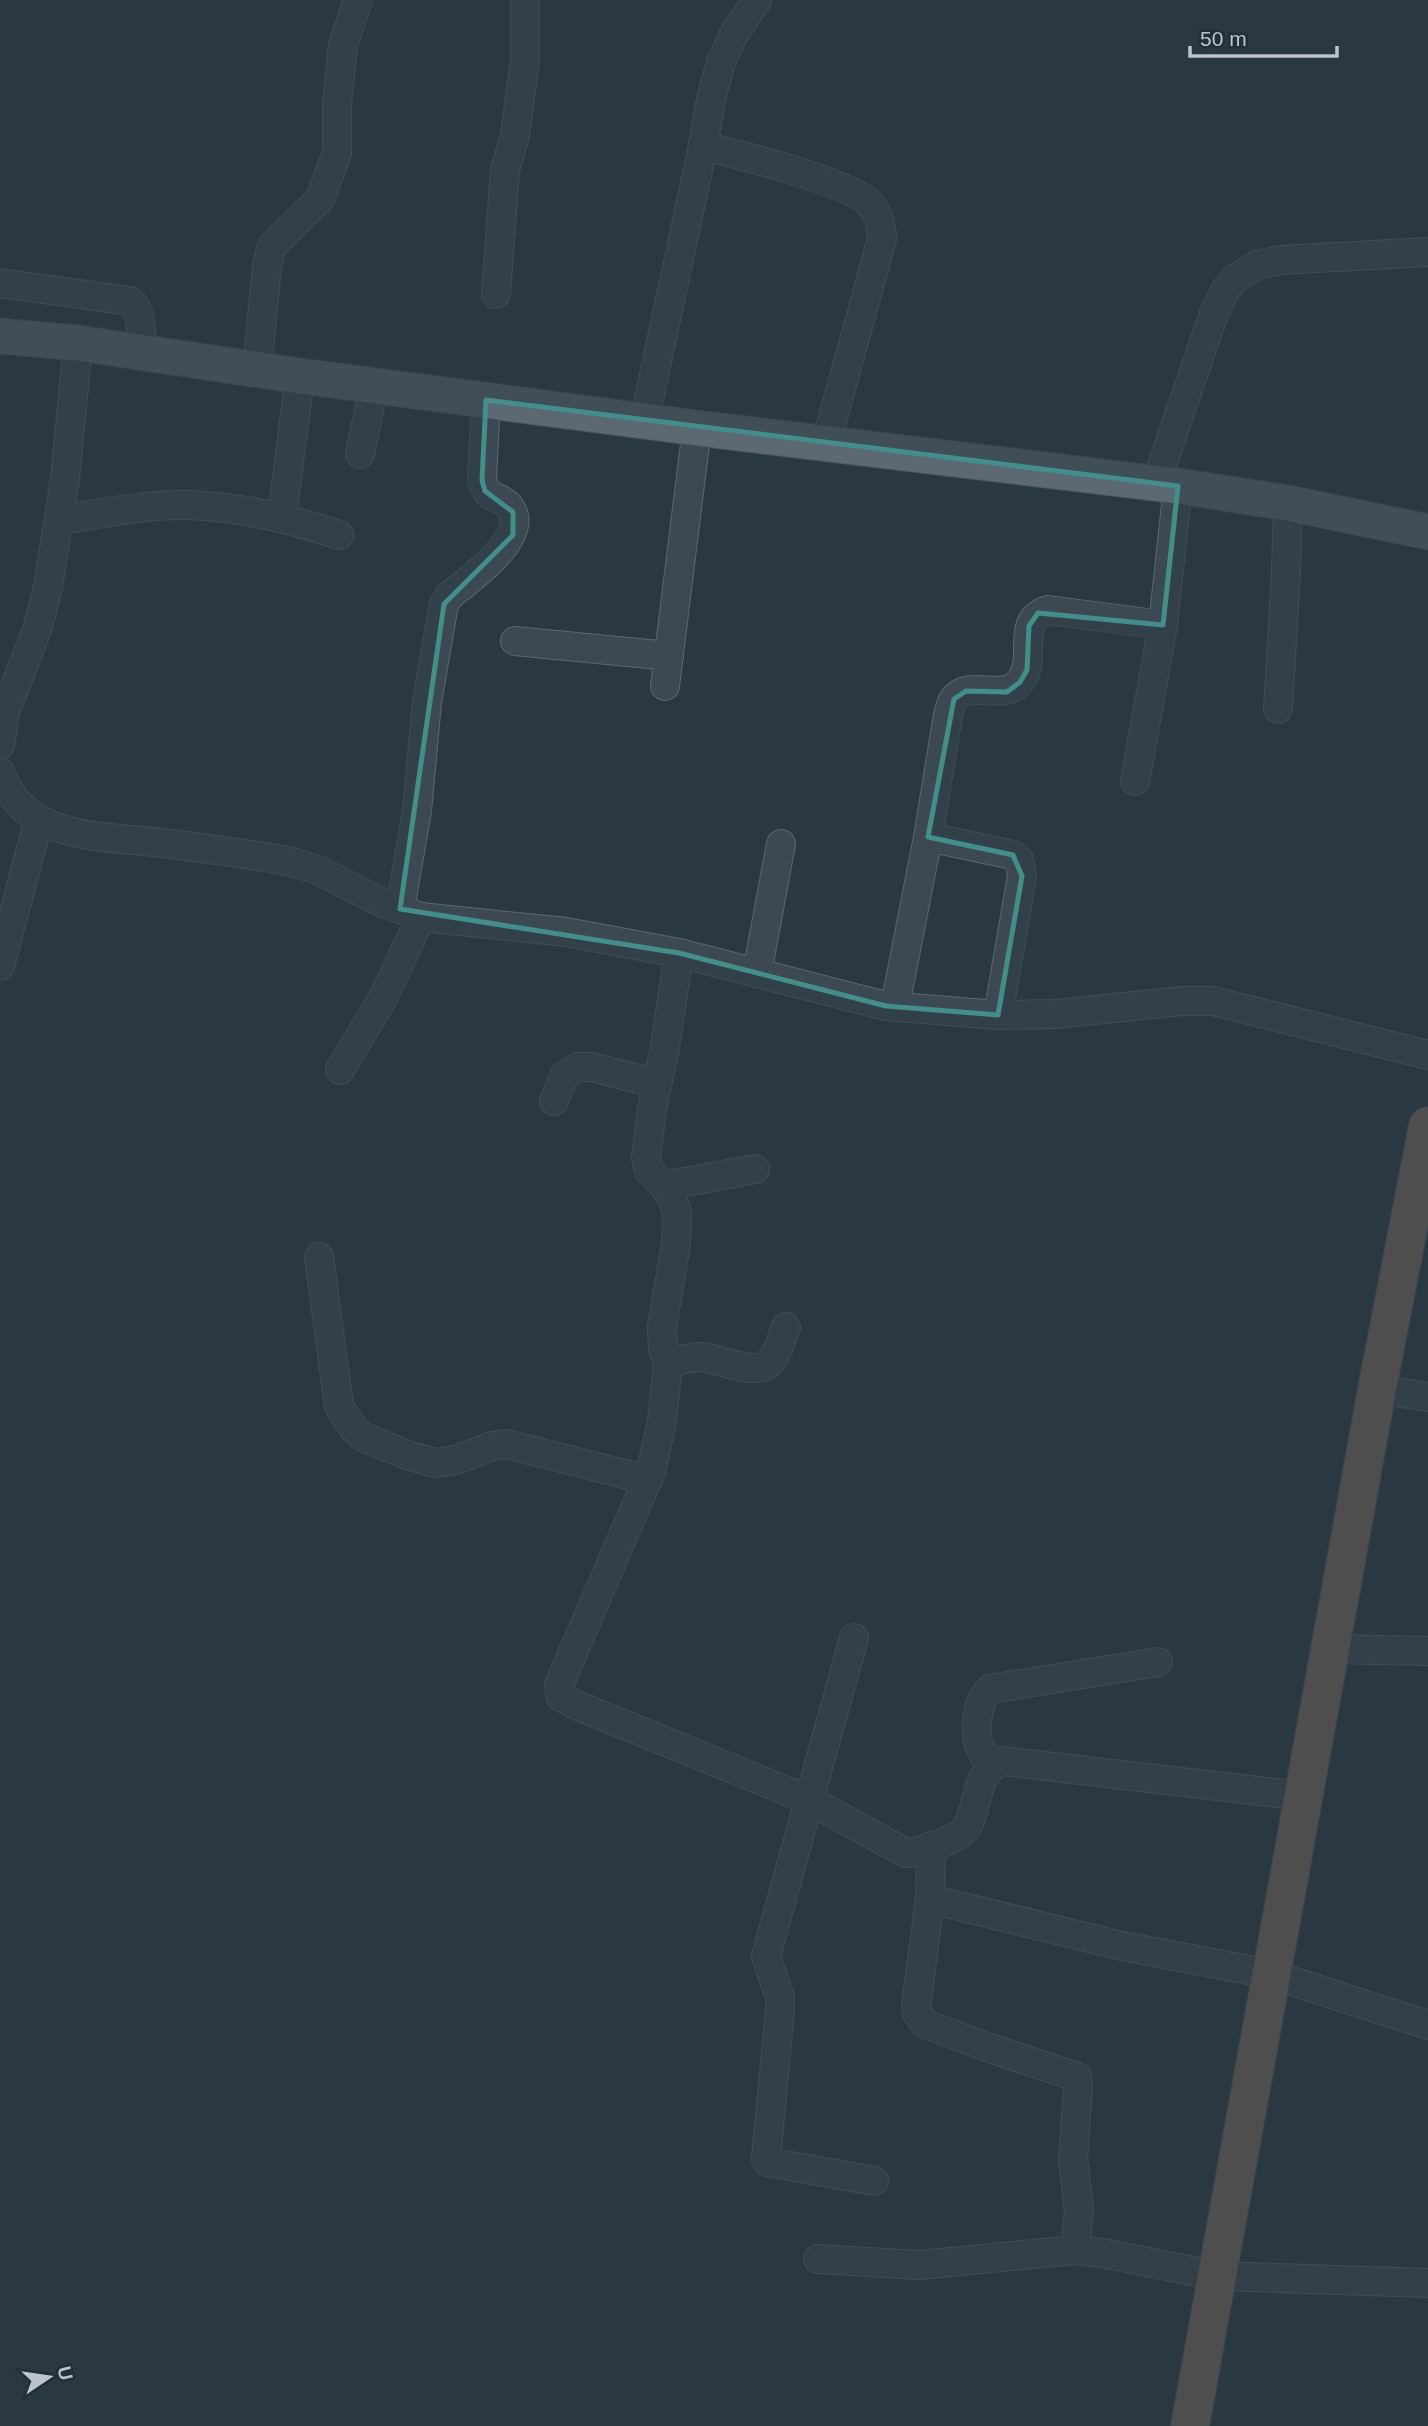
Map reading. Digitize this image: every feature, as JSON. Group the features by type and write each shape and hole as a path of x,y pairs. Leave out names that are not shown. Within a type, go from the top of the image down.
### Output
{"highway":[{"path":"1190,2426 1302,1796 1428,1126"}],"main road":[{"path":"0,336 78,343 300,376 697,429 1167,484 1287,503 1428,532"}],"street":[{"path":"257,370 267,266 272,246 320,199 337,153 337,105 343,45 357,0"},
{"path":"496,294 506,170 515,135 525,60 525,0"},
{"path":"644,422 703,146 710,99 721,62 734,34 757,0"},
{"path":"703,146 758,159 841,188 868,202 880,218 882,239 826,443"},
{"path":"1135,781 1163,625 1167,484 1213,316 1226,289 1236,278 1257,265 1282,260 1428,252"},
{"path":"0,283 130,301 136,306 139,315 142,352"},
{"path":"0,745 3,711 38,627 48,587 65,479 78,343"},
{"path":"282,517 300,376"},
{"path":"360,454 374,385"},
{"path":"340,1070 383,998 410,913 427,702 444,604 449,596 500,552 513,535 513,512 506,502 485,491 482,480 486,400"},
{"path":"665,686 697,429"},
{"path":"1278,709 1287,503"},
{"path":"58,520 185,505 235,509 282,517 339,535"},
{"path":"895,1006 928,837 948,715 954,699 966,691 1007,692 1020,682 1027,670 1029,626 1038,613 1048,610 1163,625"},
{"path":"515,641 669,656"},
{"path":"0,772 16,803 58,828 292,862 318,870 410,913 566,932 679,953 895,1006 998,1016 1055,1014 1182,1001 1213,1001 1428,1055"},
{"path":"0,966 39,819"},
{"path":"928,837 1013,855 1019,860 1022,876 998,1016"},
{"path":"757,973 781,845"},
{"path":"679,953 646,1158 649,1171 664,1186 677,1212 678,1225 662,1327 663,1349 668,1363 662,1422 648,1480 559,1685 561,1697 809,1800 906,1853 917,1852 953,1838 966,1828 983,1778 996,1763 1010,1761 1302,1796"},
{"path":"554,1101 564,1076 578,1066 592,1067 657,1084"},
{"path":"664,1186 755,1169"},
{"path":"319,1257 339,1406 353,1428 363,1437 410,1456 436,1463 456,1460 492,1446 506,1444 648,1480"},
{"path":"668,1363 697,1357 713,1358 745,1367 762,1367 770,1362 786,1327"},
{"path":"1377,1389 1428,1397"},
{"path":"854,1638 766,1956 780,1997 766,2159 768,2162 874,2181"},
{"path":"1330,1648 1428,1651"},
{"path":"996,1763 983,1754 975,1736 982,1702 990,1689 1158,1662"},
{"path":"931,1846 930,1899 916,2007 925,2024 987,2048 1077,2077 1073,2159 1079,2210 1075,2250"},
{"path":"930,1899 1122,1946 1270,1974 1428,2025"},
{"path":"818,2259 919,2265 1075,2250 1217,2276 1428,2283"}],"highlighted area":[{"path":"486,400 1178,486 1163,625 1038,613 1029,626 1027,670 1020,682 1007,692 966,691 954,699 928,837 1013,855 1022,876 998,1015 886,1006 679,953 400,909 444,604 513,535 513,512 485,491 482,480"}]}
